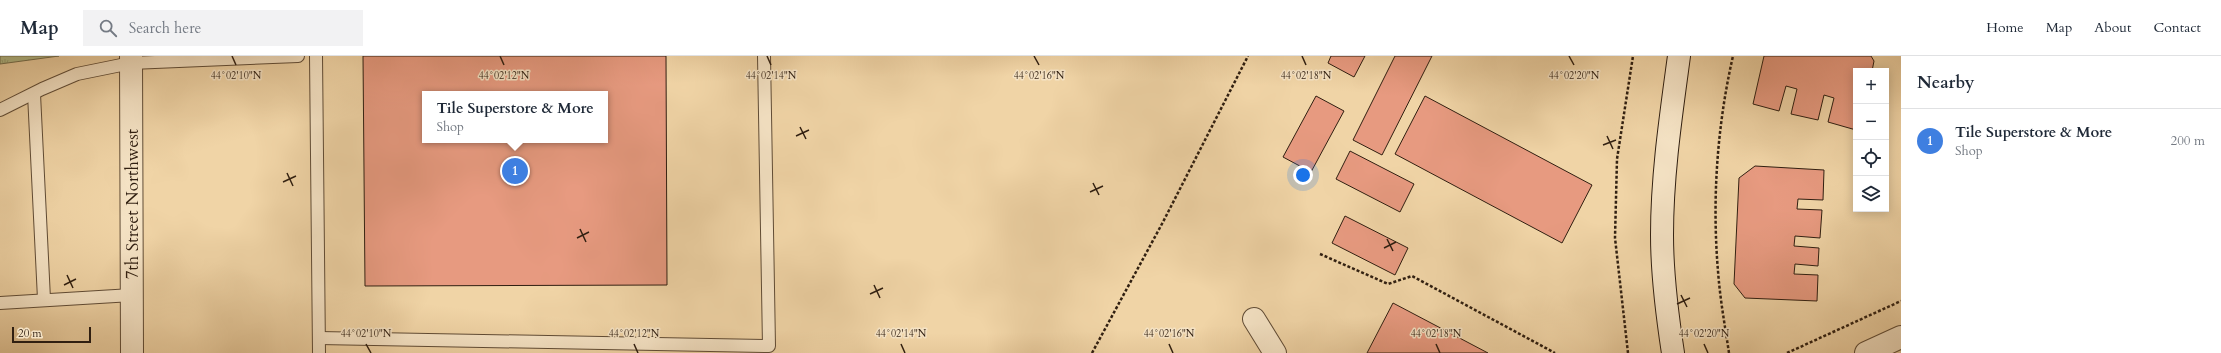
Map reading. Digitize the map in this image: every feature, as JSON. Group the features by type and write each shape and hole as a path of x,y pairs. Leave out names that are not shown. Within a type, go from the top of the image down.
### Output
{"street":[{"path":"1673,353 1664,287 1662,234 1664,187 1679,56"},
{"name":"7th Street Northwest","path":"131,60 132,353"},
{"path":"1254,319 1275,353"},
{"path":"1866,353 1901,337"}],"lane":[{"path":"0,110 77,74 131,60 298,56"},
{"path":"316,56 319,353"},
{"path":"319,338 578,348 769,346 764,56"},
{"path":"34,94 44,299"},
{"path":"0,303 44,299 132,295"}],"path":[{"path":"1092,353 1163,222 1248,56"},
{"path":"1628,353 1615,238 1617,158 1633,56"},
{"path":"1729,353 1718,271 1715,198 1721,118 1733,56"},
{"path":"1320,254 1388,284 1412,276 1555,353"},
{"path":"1787,353 1901,302"}],"green space":[{"path":"0,56 59,56 0,64"}],"building":[{"path":"363,56 666,56 667,285 365,286"},
{"path":"1331,56 1365,56 1354,77 1328,63"},
{"path":"1395,56 1432,56 1382,155 1353,140"},
{"path":"1764,56 1871,56 1874,61 1873,68 1853,68 1853,129 1828,122 1834,98 1824,95 1818,120 1791,114 1797,89 1786,86 1779,111 1753,104"},
{"path":"1316,96 1344,111 1311,172 1283,157"},
{"path":"1425,96 1592,185 1562,243 1395,154"},
{"path":"1350,151 1414,184 1400,212 1336,179"},
{"path":"1755,166 1824,170 1823,200 1798,199 1797,209 1822,210 1820,238 1795,236 1794,246 1819,248 1818,266 1795,264 1794,274 1818,275 1817,301 1745,298 1734,284 1739,178"},
{"path":"1345,216 1408,248 1395,275 1332,243"},
{"path":"1393,303 1488,353 1367,353"}],"place":[{"name":"Tile Superstore & More","path":"515,171"}]}
